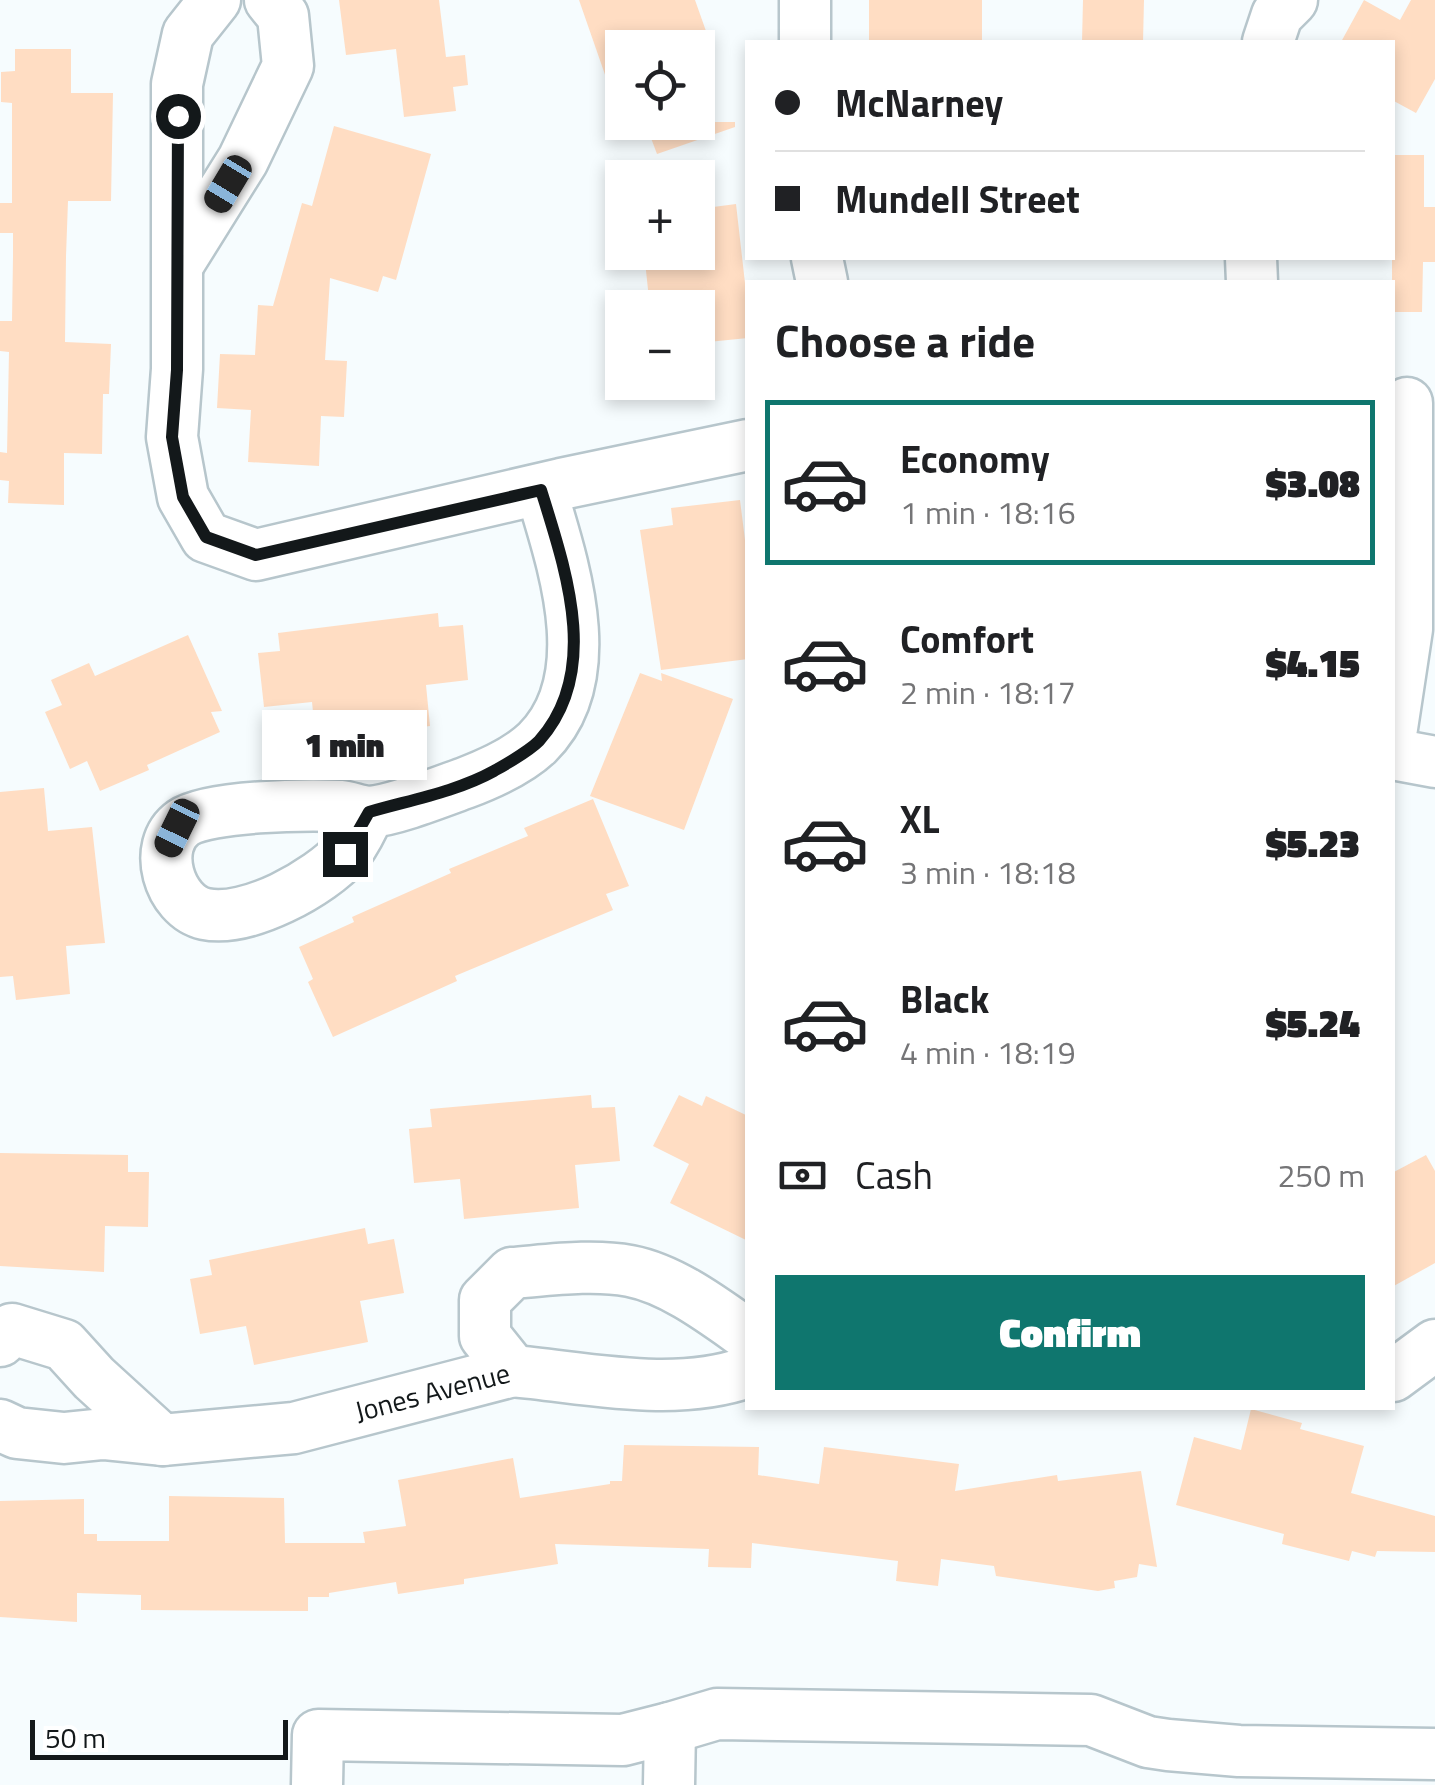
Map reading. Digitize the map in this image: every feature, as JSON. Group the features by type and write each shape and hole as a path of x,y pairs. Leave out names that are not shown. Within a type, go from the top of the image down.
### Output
{"street":[{"path":"215,0 188,34 177,84 177,370 172,437 183,497 206,537 256,555 745,446"},
{"path":"178,264 243,160 288,66 283,16 270,0"},
{"path":"1395,707 1406,629 1411,403"},
{"path":"369,812 492,772 538,742 558,712 572,672 574,612 541,490"},
{"path":"1395,755 1435,762"},
{"name":"Jones Avenue","path":"0,1426 18,1433 64,1438 103,1434 162,1440 294,1428 514,1371 485,1336 485,1300 512,1272 632,1271 696,1298 745,1333"},
{"path":"0,1342 12,1329 64,1344 94,1378 162,1440"},
{"path":"1395,1375 1435,1345"},
{"path":"514,1371 643,1384 714,1384 745,1373"},
{"path":"1395,1376 1435,1384"},
{"path":"317,1785 318,1735 623,1740 717,1714 1090,1720 1148,1742 1239,1768 1435,1754"},
{"path":"669,1785 670,1728"}],"building":[{"path":"339,0 439,0 446,57 465,55 468,85 453,87 456,111 404,117 396,49 346,55"},
{"path":"579,0 695,0 706,30 605,30 605,75"},
{"path":"869,0 982,0 982,40 869,40"},
{"path":"1083,0 1144,0 1143,40 1082,40"},
{"path":"1364,0 1400,20 1411,0 1435,0 1435,79 1416,113 1395,102 1395,40 1342,40"},
{"path":"15,49 71,49 71,93 113,93 111,201 68,201 65,342 111,344 109,394 103,394 102,454 64,453 64,505 8,503 9,481 0,480 0,452 7,453 9,352 0,351 0,321 12,321 13,256 13,233 0,233 0,203 12,203 12,103 1,102 1,72 15,71"},
{"path":"715,122 735,122 735,127 715,134"},
{"path":"334,126 431,154 396,280 383,276 378,292 330,278 325,360 347,361 344,417 321,416 319,466 248,462 251,410 217,408 220,354 255,355 258,305 273,306 302,203 312,206"},
{"path":"652,140 697,140 657,154"},
{"path":"1395,155 1424,155 1424,207 1435,207 1435,262 1423,262 1422,312 1395,312"},
{"path":"736,204 745,283 745,338 715,341 715,290 648,290 646,270 715,270 715,207"},
{"path":"740,500 745,540 745,659 661,670 640,530 673,525 671,508"},
{"path":"438,613 439,627 463,625 468,680 426,685 430,726 316,741 312,702 264,707 258,653 280,651 278,633"},
{"path":"188,635 222,711 211,712 220,732 100,791 87,761 70,769 45,712 62,705 51,680 89,663 95,676"},
{"path":"640,673 662,681 661,673 733,699 684,830 590,796"},
{"path":"44,788 48,831 92,827 105,943 66,946 70,994 16,1000 13,976 0,977 0,792"},
{"path":"593,799 629,886 606,894 613,910 455,976 457,981 333,1037 308,982 313,979 299,947 354,922 352,917 451,873 449,869 528,836 524,828"},
{"path":"591,1095 592,1108 615,1107 620,1161 575,1165 579,1208 464,1219 460,1179 414,1183 409,1129 432,1127 430,1109"},
{"path":"679,1095 702,1106 706,1096 745,1115 745,1240 670,1203 689,1164 653,1146"},
{"path":"0,1153 128,1155 128,1172 149,1172 148,1227 105,1226 104,1272 0,1266"},
{"path":"1426,1155 1435,1171 1435,1263 1395,1285 1395,1171"},
{"path":"365,1228 368,1244 394,1239 404,1293 360,1301 368,1342 254,1365 246,1326 200,1334 190,1279 212,1275 209,1260"},
{"path":"1251,1410 1302,1423 1300,1429 1364,1446 1351,1493 1435,1516 1435,1552 1377,1551 1375,1557 1352,1551 1349,1561 1282,1544 1284,1534 1176,1505 1194,1437 1241,1450"},
{"path":"624,1445 759,1447 758,1475 819,1484 824,1447 959,1464 955,1491 1057,1475 1058,1481 1141,1471 1157,1567 1139,1564 1137,1577 1114,1581 1115,1588 1098,1591 996,1576 994,1566 941,1559 938,1586 896,1581 898,1561 752,1543 751,1568 708,1567 709,1549 555,1544 558,1564 398,1594 396,1582 329,1593 329,1597 308,1597 308,1611 141,1610 141,1595 77,1593 77,1622 0,1617 0,1501 84,1499 84,1534 97,1534 97,1541 169,1541 169,1496 284,1498 285,1543 365,1543 363,1532 406,1526 398,1480 513,1458 520,1498 622,1481"}],"route":[{"path":"178,116 177,370 172,437 183,497 206,537 256,555 541,490 574,612 572,672 558,712 538,742 492,772 369,812 345,854"}]}
